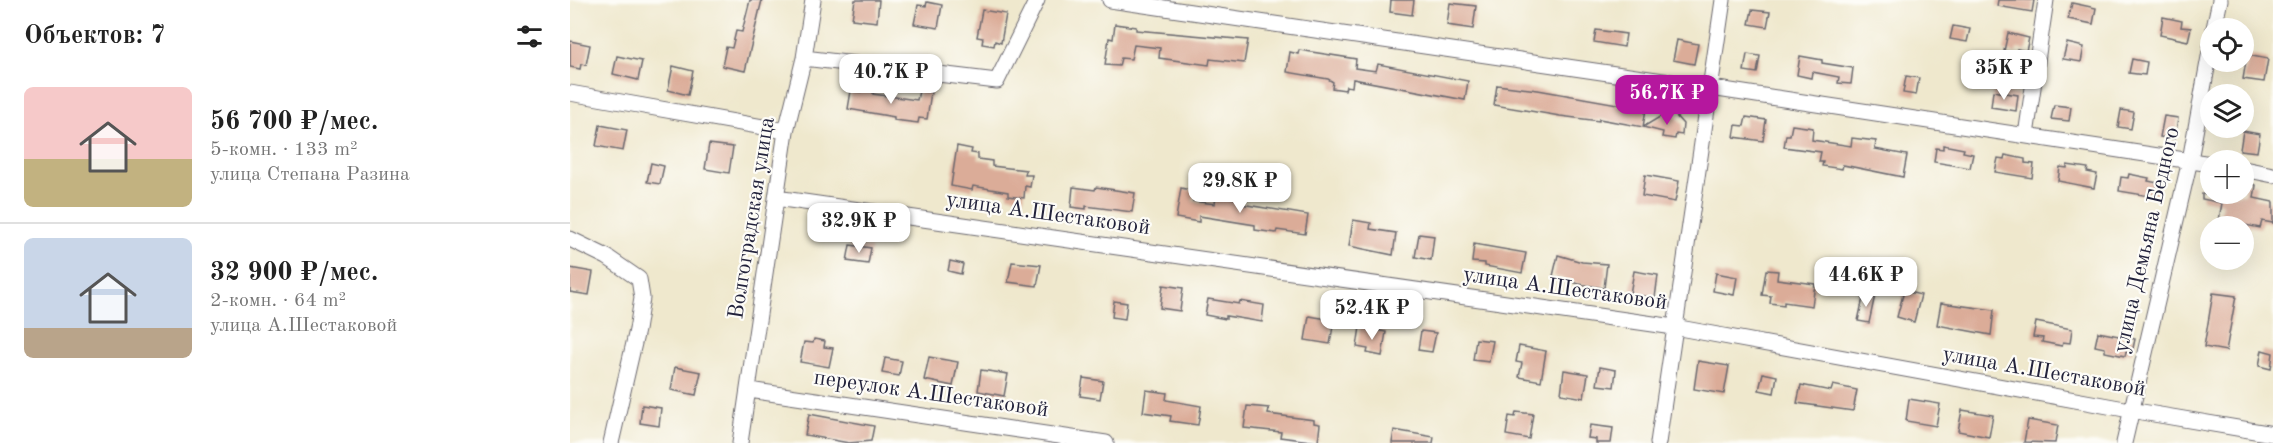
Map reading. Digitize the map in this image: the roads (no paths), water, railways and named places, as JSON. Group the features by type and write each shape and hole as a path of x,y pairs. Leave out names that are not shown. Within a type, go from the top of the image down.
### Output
{"street":[{"name":"Волгоградская улица","path":"740,443 786,131 804,58 813,0"},
{"path":"804,58 997,81 1037,0"},
{"path":"1110,0 2200,162"},
{"path":"1658,443 1712,88 1723,0"},
{"path":"2026,135 2046,0"},
{"path":"2216,18 2220,0"},
{"name":"улица Демьяна Бедного","path":"2124,443 2190,160 2206,72"},
{"path":"570,93 786,131"},
{"path":"2254,171 2273,175"},
{"name":"улица А.Шестаковой","path":"776,198 1674,327 2273,434"},
{"path":"570,238 607,257 639,279 642,298 637,330 610,443"},
{"name":"переулок А.Шестаковой","path":"749,390 1106,443"}]}
